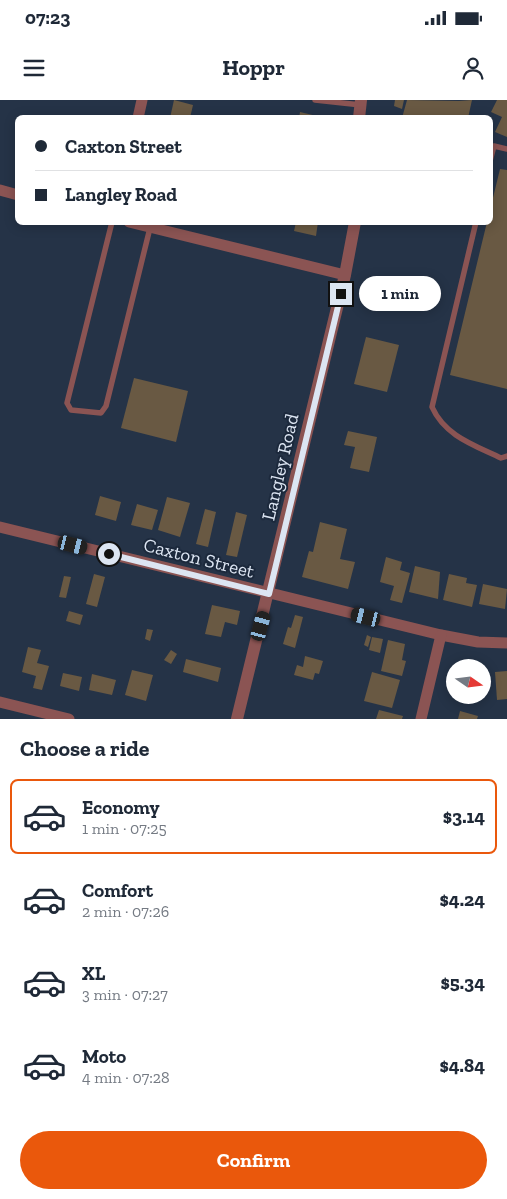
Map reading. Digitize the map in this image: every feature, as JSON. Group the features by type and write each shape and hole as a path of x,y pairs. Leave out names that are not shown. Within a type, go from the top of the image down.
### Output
{"street":[{"path":"139,115 142,100"},
{"path":"0,190 15,194"},
{"path":"140,225 345,275"},
{"name":"Langley Road","path":"237,719 269,594 345,275 354,225"},
{"name":"Caxton Street","path":"0,527 441,635 478,642 507,643"},
{"path":"421,719 441,635"},
{"path":"0,702 69,719"}],"lane":[{"path":"315,100 360,108"},
{"path":"493,150 494,146 507,149"},
{"path":"111,225 67,403 71,410 102,413 106,406 150,228"},
{"path":"475,225 432,407 438,421 463,440 501,458 507,456"}],"building":[{"path":"174,100 193,105 191,115 171,115"},
{"path":"395,100 404,100 402,109 394,106"},
{"path":"407,100 472,100 469,115 403,115"},
{"path":"497,100 507,100 507,137 495,132 502,117 491,112"},
{"path":"300,112 313,115 300,115"},
{"path":"500,169 507,170 507,389 450,375 486,225 493,225 493,198"},
{"path":"295,225 318,225 316,236 294,231"},
{"path":"366,337 399,345 387,392 354,384"},
{"path":"134,378 188,391 176,442 121,428"},
{"path":"348,431 377,437 369,472 350,468 355,447 344,445"},
{"path":"100,496 121,502 116,521 95,515"},
{"path":"167,497 190,503 180,537 158,530"},
{"path":"137,504 158,510 152,530 131,525"},
{"path":"205,509 216,512 208,547 196,544"},
{"path":"236,512 247,515 237,557 226,555"},
{"path":"320,522 347,529 340,559 355,562 348,589 302,577 309,551 313,552"},
{"path":"386,557 402,562 400,570 410,573 402,603 390,600 394,586 380,582"},
{"path":"415,566 440,572 438,599 409,592"},
{"path":"94,574 105,577 97,607 86,604"},
{"path":"449,574 467,578 466,583 477,585 472,607 443,600"},
{"path":"64,576 71,577 66,598 59,597"},
{"path":"483,584 507,589 505,609 479,604"},
{"path":"212,605 240,611 237,625 225,622 221,637 205,634"},
{"path":"69,611 83,615 80,625 66,621"},
{"path":"295,615 303,617 295,648 283,644 288,627 291,628"},
{"path":"147,629 153,630 150,641 145,639"},
{"path":"367,635 371,637 368,647 364,645"},
{"path":"372,637 383,639 380,653 369,650"},
{"path":"388,640 405,644 402,660 406,661 402,676 381,671"},
{"path":"28,647 41,650 37,663 49,666 42,690 33,688 36,676 22,672"},
{"path":"171,650 177,654 171,664 164,660"},
{"path":"305,656 323,661 319,674 315,673 313,680 294,675 297,665 303,667"},
{"path":"186,659 221,668 218,682 183,672"},
{"path":"132,670 153,675 146,701 125,695"},
{"path":"507,671 507,699 497,700 495,672"},
{"path":"372,672 400,680 392,708 364,701"},
{"path":"63,673 82,677 79,691 60,686"},
{"path":"92,674 116,680 112,695 89,690"},
{"path":"379,710 403,716 402,719 376,719"},
{"path":"460,711 478,716 477,719 458,719"}],"route":[{"path":"109,554 269,594 341,294"}]}
